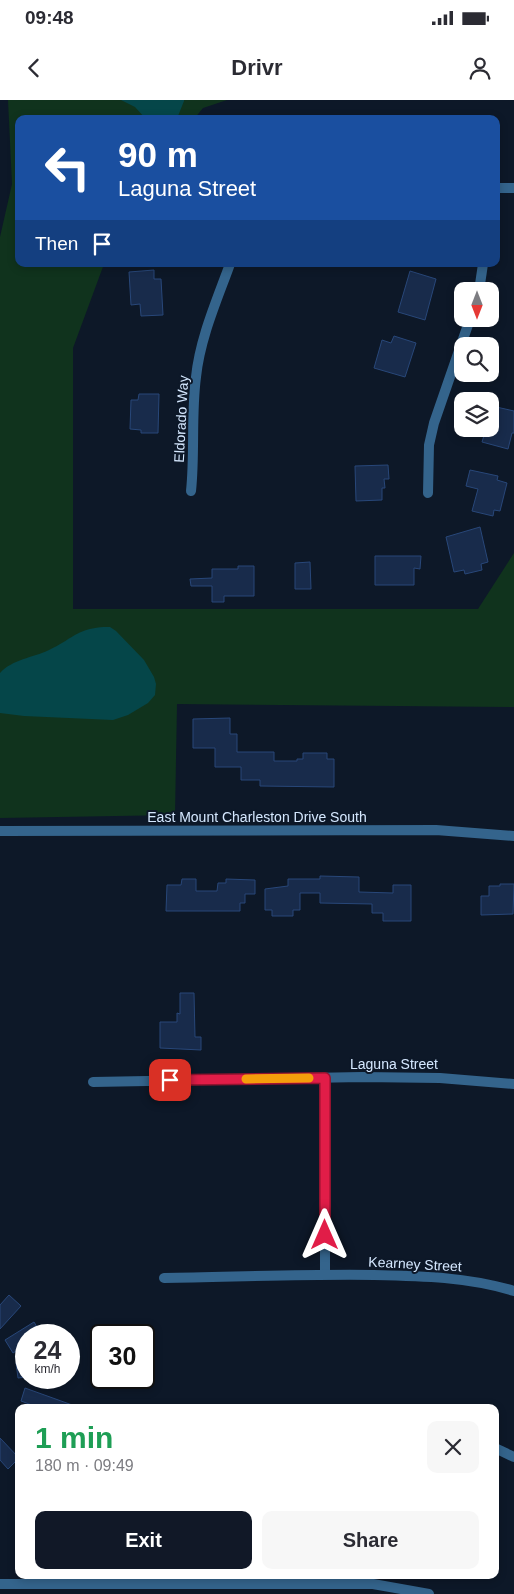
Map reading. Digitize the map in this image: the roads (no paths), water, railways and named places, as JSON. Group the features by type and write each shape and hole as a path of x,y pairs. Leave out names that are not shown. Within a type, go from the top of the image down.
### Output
{"street":[{"path":"500,188 514,188"},
{"name":"Eldorado Way","path":"191,491 192,409 196,375 202,347 229,267"},
{"path":"480,282 483,267"},
{"path":"428,493 429,446 434,423 467,328"},
{"name":"East Mount Charleston Drive South","path":"0,831 436,830 514,836"},
{"path":"325,1078 325,1274"},
{"name":"Laguna Street","path":"93,1082 440,1078 514,1084"},
{"name":"Kearney Street","path":"164,1278 325,1274 430,1276 467,1280 514,1291"},
{"path":"499,1450 514,1456"},
{"path":"0,1584 288,1579 374,1584 429,1594"}]}
